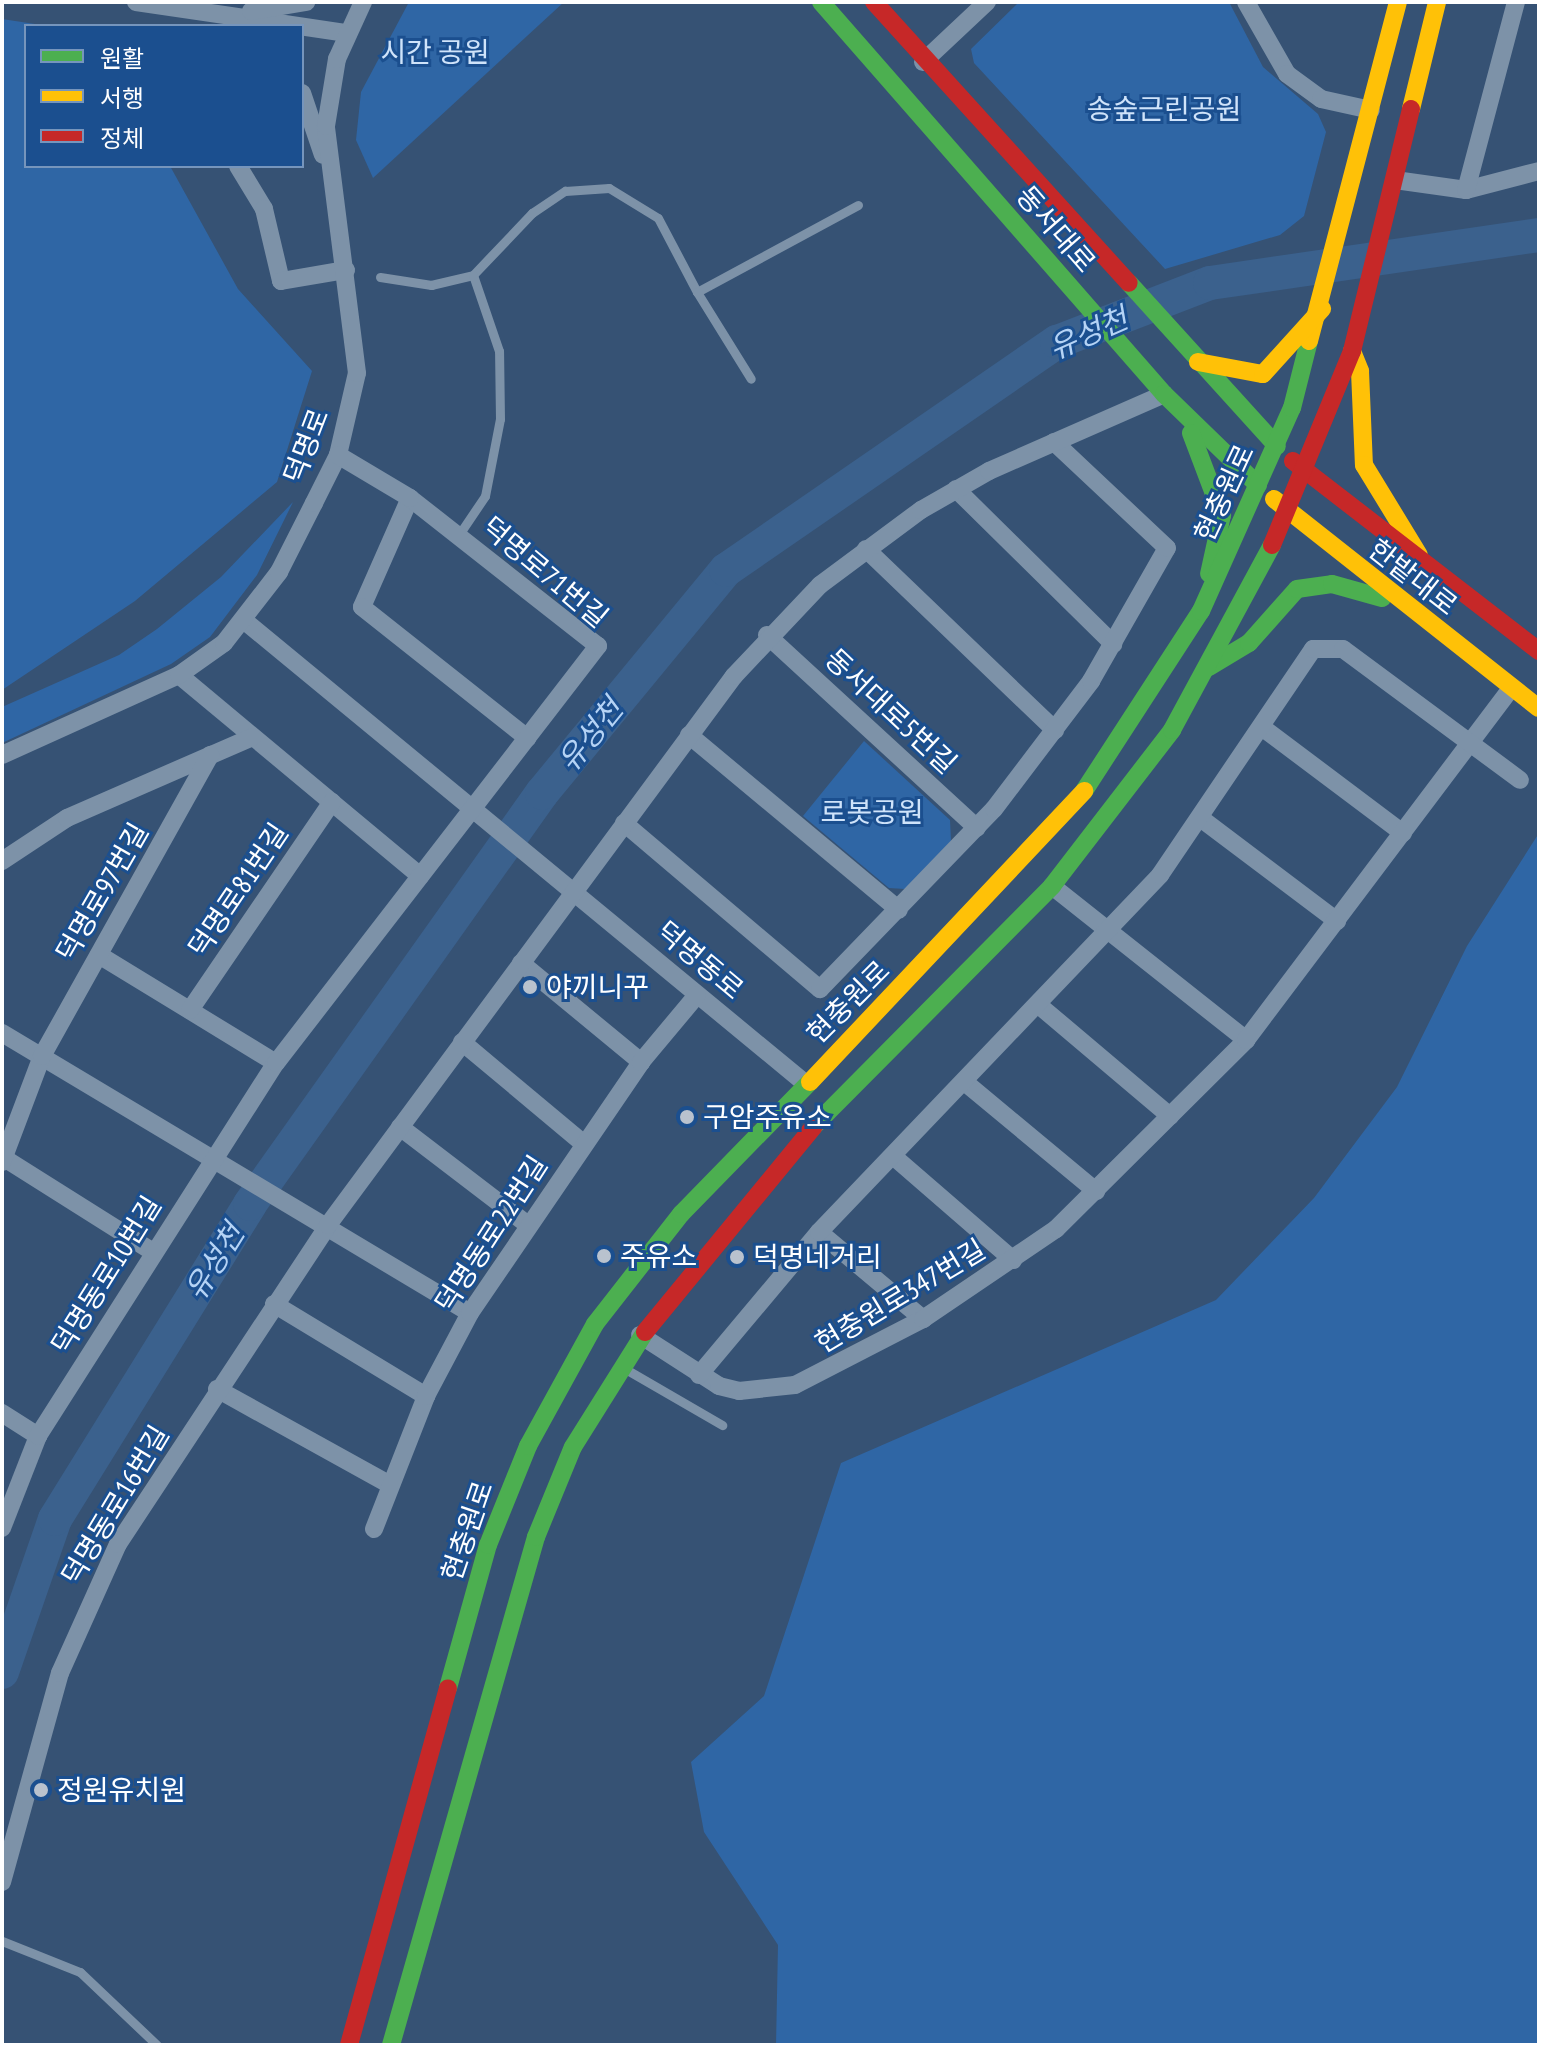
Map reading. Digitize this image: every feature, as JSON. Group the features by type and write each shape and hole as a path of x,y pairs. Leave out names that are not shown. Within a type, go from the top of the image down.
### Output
{"main road":[{"name":"동서대로","path":"821,2 1158,387 1258,485"},
{"name":"동서대로","path":"874,2 923,62 1126,287 1277,446"},
{"name":"현충원로","path":"349,2045 488,1545 528,1446 595,1324 681,1214 1091,783 1201,611 1277,446 1323,308 1398,2"},
{"path":"391,2045 536,1537 573,1447 619,1365 640,1335 794,1146 1052,886 1134,787 1208,667 1305,472 1352,351 1437,2"},
{"path":"1198,362 1263,374 1323,308"},
{"path":"1352,351 1360,371 1364,465 1421,564"},
{"path":"1158,387 1208,462 1222,515 1201,611"},
{"name":"한밭대로","path":"1277,446 1421,564 1539,651"},
{"name":"한밭대로","path":"1258,485 1405,606 1539,708"},
{"path":"1208,667 1249,643 1297,589 1332,584 1405,606"}],"street":[{"path":"136,2 229,24"},
{"path":"199,16 306,2"},
{"name":"덕명로","path":"2,755 179,675 246,622 338,455 357,373 346,270 327,166 330,91 347,33 363,2"},
{"path":"958,2 971,17"},
{"path":"923,62 987,2"},
{"path":"1246,2 1287,74 1321,99 1371,110"},
{"path":"1466,190 1516,2"},
{"path":"199,16 269,24"},
{"path":"304,28 347,33"},
{"path":"304,99 327,166"},
{"path":"239,168 264,209 281,281 346,270"},
{"path":"1395,180 1466,190 1539,171"},
{"path":"574,892 767,635 866,549 956,489 1158,387"},
{"path":"624,823 820,989 977,828 1055,730 1113,644 1167,548 1054,442"},
{"name":"덕명로71번길","path":"338,455 410,498 598,646 527,738 477,812"},
{"path":"956,489 1113,644"},
{"path":"410,498 362,607 527,738"},
{"path":"866,549 1055,730"},
{"path":"246,622 477,812"},
{"name":"동서대로5번길","path":"767,635 977,828"},
{"path":"699,1375 819,1232 967,1084 1110,933 1203,820 1313,649 1343,649 1520,780"},
{"path":"179,675 420,876"},
{"name":"현충원로347번길","path":"640,1335 699,1375 739,1391 795,1385 923,1319 1013,1260 1096,1191 1246,1040 1511,688"},
{"path":"1263,728 1403,833"},
{"path":"689,735 899,910"},
{"name":"덕명로97번길","path":"2,861 67,818 252,737"},
{"name":"덕명로97번길","path":"3,1160 42,1056 210,755"},
{"name":"덕명로81번길","path":"190,1010 332,802"},
{"name":"덕명동로","path":"477,812 806,1084"},
{"name":"덕명동로10번길","path":"2,1528 38,1436 153,1252 220,1161 276,1063 420,876 477,812"},
{"path":"1203,820 1337,921"},
{"path":"1052,886 1246,1040"},
{"name":"덕명동로16번길","path":"2,1882 60,1673 91,1597 217,1389 328,1225 574,892"},
{"path":"99,955 276,1063"},
{"path":"521,963 641,1062"},
{"name":"덕명동로22번길","path":"374,1529 426,1396 470,1313 641,1062 697,995"},
{"path":"1041,1007 1170,1116"},
{"path":"2,1033 328,1225 470,1313"},
{"path":"462,1042 584,1144"},
{"path":"967,1084 1096,1191"},
{"path":"400,1127 528,1225"},
{"name":"현충원로347번길","path":"893,1156 1013,1260"},
{"path":"3,1160 153,1252"},
{"path":"819,1232 923,1319"},
{"path":"274,1304 426,1396"},
{"path":"217,1389 390,1485"},
{"path":"2,1413 38,1436"}],"lane":[{"path":"380,277 431,285 473,275 532,213 565,191 609,188 658,218 697,292 751,379"},
{"path":"697,292 858,205"},
{"path":"458,536 485,496 500,419 499,351 473,275"},
{"path":"619,1365 722,1425"},
{"path":"2,1941 80,1972 157,2045"}],"green space":[{"name":"시간 공원","path":"409,2 564,2 373,178 356,140 361,92"},
{"name":"송숲근린공원","path":"1019,2 1229,2 1263,67 1318,114 1326,132 1304,216 1280,235 1165,269 974,63 971,49"},
{"path":"2,19 35,24 24,24 24,168 171,168 238,289 312,371 277,482 135,601 2,690"},
{"path":"293,502 257,575 210,637 171,664 2,743 2,707 119,655 157,629 221,577"},
{"name":"로봇공원","path":"864,741 950,820 951,841 905,889 889,888 803,816"},
{"path":"1539,833 1539,2045 776,2045 778,1945 704,1832 691,1762 764,1696 841,1463 1216,1300 1314,1198 1397,1087 1467,946"}],"waterway":[{"name":"유성천","path":"2,1672 55,1519 250,1204 542,793 726,570 1057,342 1210,283 1539,235"}],"traffic: fast":[{"path":"821,2 1164,394 1258,485"},
{"path":"1129,283 1277,446"},
{"path":"1084,791 1201,611 1292,408 1309,341"},
{"path":"1191,433 1222,515 1209,574"},
{"path":"814,1126 1052,886 1172,730 1272,545"},
{"path":"1209,667 1249,643 1297,589 1332,584 1382,598"},
{"path":"448,1688 488,1545 528,1446 595,1324 681,1214 810,1082"},
{"path":"391,2045 536,1537 573,1447 645,1332"}],"traffic: slow":[{"path":"1309,341 1398,2"},
{"path":"1411,109 1437,2"},
{"path":"1198,362 1263,374 1322,309"},
{"path":"1352,351 1360,371 1364,465 1419,555"},
{"path":"1274,499 1539,708"},
{"path":"810,1082 1084,791"}],"traffic: jam":[{"path":"874,2 1129,283"},
{"path":"1272,545 1352,351 1411,109"},
{"path":"1293,461 1539,651"},
{"path":"645,1332 814,1126"},
{"path":"349,2045 448,1688"}],"place":[{"name":"야끼니꾸","path":"530,987"},
{"name":"구암주유소","path":"687,1117"},
{"name":"주유소","path":"604,1256"},
{"name":"덕명네거리","path":"737,1257"},
{"name":"정원유치원","path":"41,1790"}]}
